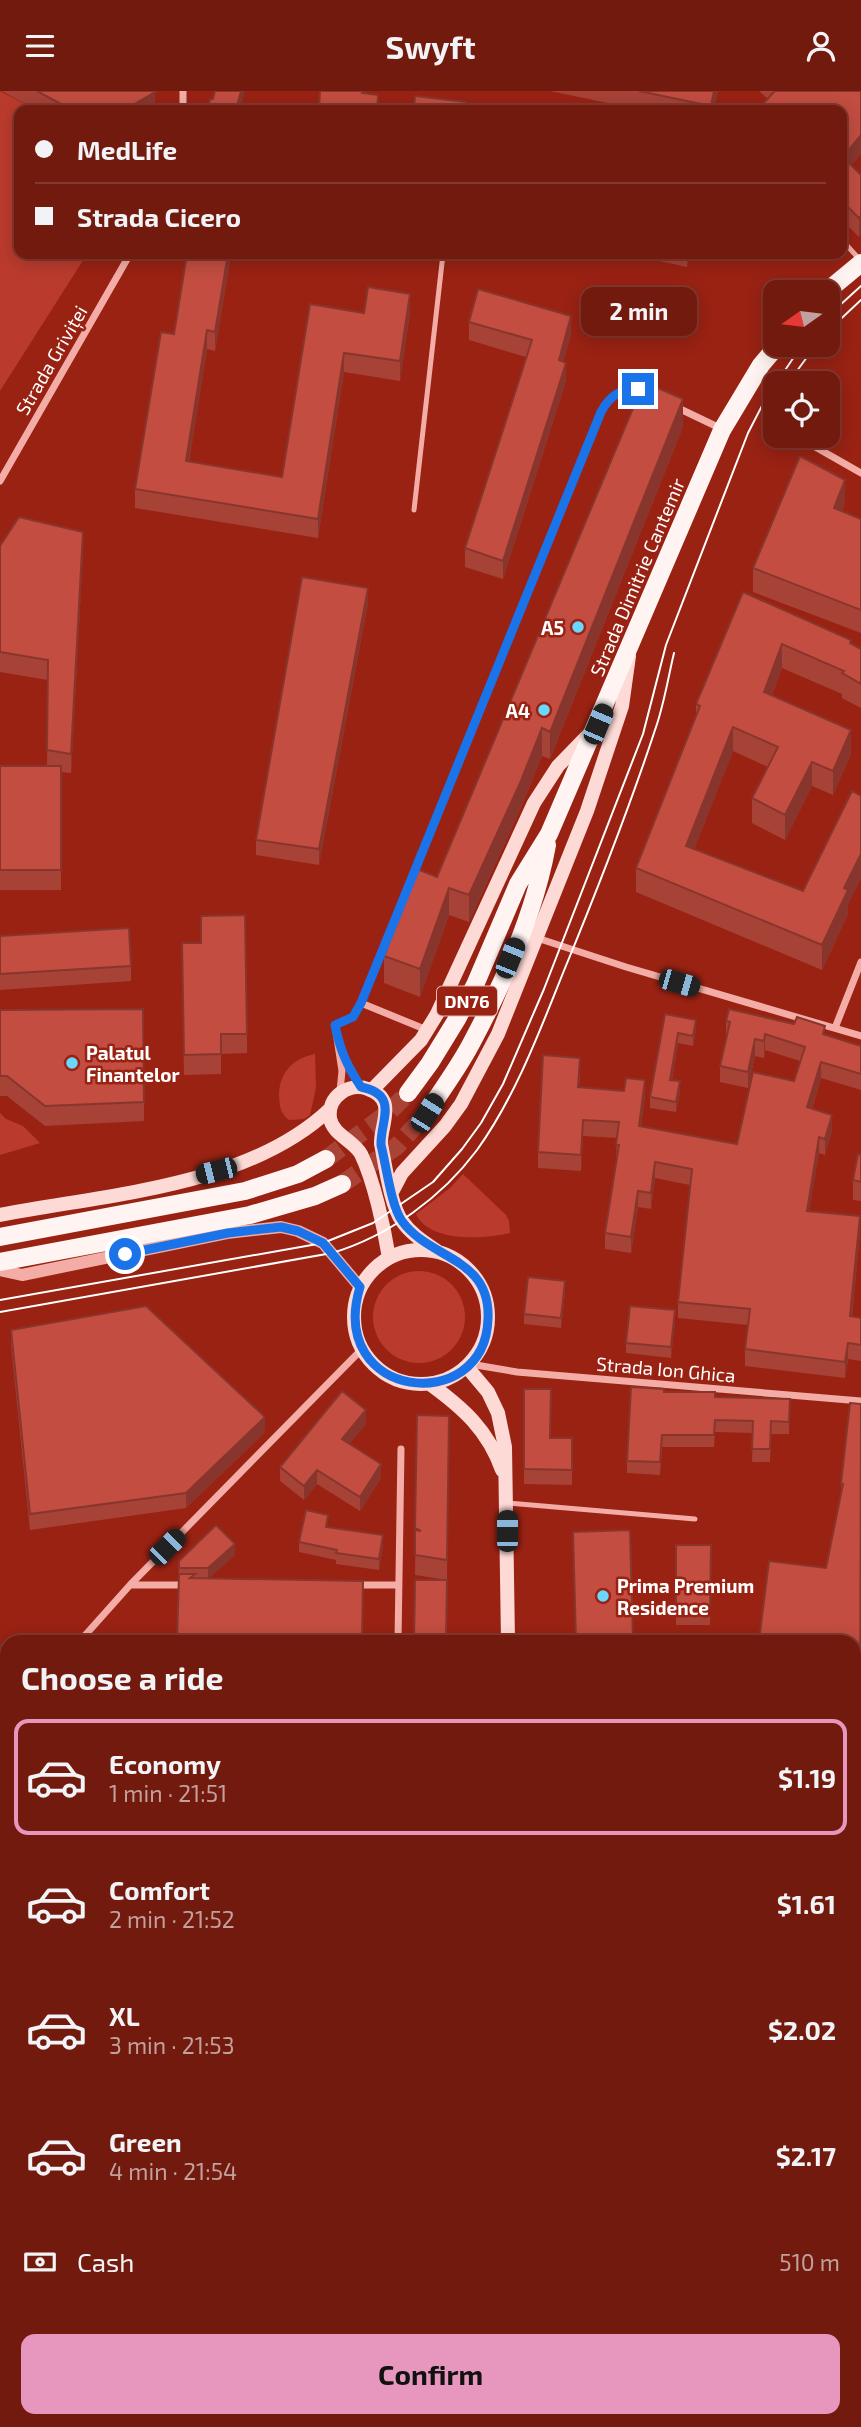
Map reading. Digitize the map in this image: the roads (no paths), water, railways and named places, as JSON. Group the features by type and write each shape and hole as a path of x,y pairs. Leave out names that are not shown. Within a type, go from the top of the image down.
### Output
{"main road":[{"path":"840,280 861,262"},
{"name":"Strada Dimitrie Cantemir","path":"408,1093 446,1040 475,985 518,884 549,835 722,429 769,357"},
{"path":"392,1192 401,1173 445,1126 474,1084 498,1034 587,811 616,726 625,688 630,647"},
{"path":"367,1089 415,1047 428,1030 446,1000 534,803 558,766 598,724"},
{"name":"Strada Dimitrie Cantemir","path":"427,1113 472,1041 490,1005 531,904 549,835"},
{"path":"389,1258 363,1158 357,1148 331,1123 330,1109 334,1098 352,1088 367,1089 379,1095 386,1108 386,1120 380,1134 381,1145 401,1220 415,1235 438,1251 457,1259 472,1273 487,1302 486,1335 480,1350 468,1366 457,1375 430,1384 407,1383 385,1374 371,1362 362,1349 354,1318 355,1303 360,1287 374,1268 389,1258 408,1252 438,1251"},
{"path":"1,1215 144,1189 216,1171 280,1146 309,1128 330,1109"},
{"path":"0,1237 245,1191 298,1174 326,1159"},
{"path":"0,1262 250,1215 315,1196 342,1184"},
{"path":"468,1366 488,1392 498,1413 505,1447 508,1635"},
{"path":"430,1384 474,1419 487,1437 507,1485"}],"street":[{"name":"Strada Griviței","path":"0,481 127,259"},
{"path":"340,1093 342,1071 335,1025 353,1017 361,1003 601,412 606,403 620,391 638,389 657,397"},
{"path":"668,403 722,429"},
{"path":"817,448 861,473"},
{"path":"537,938 861,1036"},
{"path":"835,1028 861,962"},
{"path":"361,1003 428,1030"},
{"path":"339,1048 367,1089"},
{"path":"0,1279 228,1233 281,1227 298,1231 323,1243 360,1287"},
{"path":"0,1270 22,1275"},
{"path":"85,1635 130,1585 362,1349"},
{"name":"Strada Ion Ghica","path":"468,1366 861,1401"},
{"path":"398,1635 401,1449"},
{"path":"130,1585 193,1585"},
{"path":"344,1585 399,1585"}],"lane":[{"path":"847,246 861,262"},
{"path":"414,510 442,259"},
{"path":"507,1503 695,1519"}],"tunnel":[{"path":"326,1159 388,1113 408,1093"},
{"path":"342,1184 397,1146 427,1113"}],"tram line":[{"path":"840,305 861,286"},
{"path":"840,320 861,300"},
{"path":"0,1300 323,1243 373,1223 433,1182 462,1149 481,1123 503,1084 544,989 643,734 666,645 748,433 765,400 794,357"},
{"path":"797,371 807,357"},
{"path":"0,1312 332,1253 353,1246 394,1225 448,1184 491,1130 515,1087 535,1041 634,791 658,721 674,653"}],"place":[{"name":"A5","path":"578,627"},
{"name":"A4","path":"544,710"},
{"name":"Palatul Finantelor","path":"72,1063"},
{"name":"Prima Premium Residence","path":"603,1596"}]}
